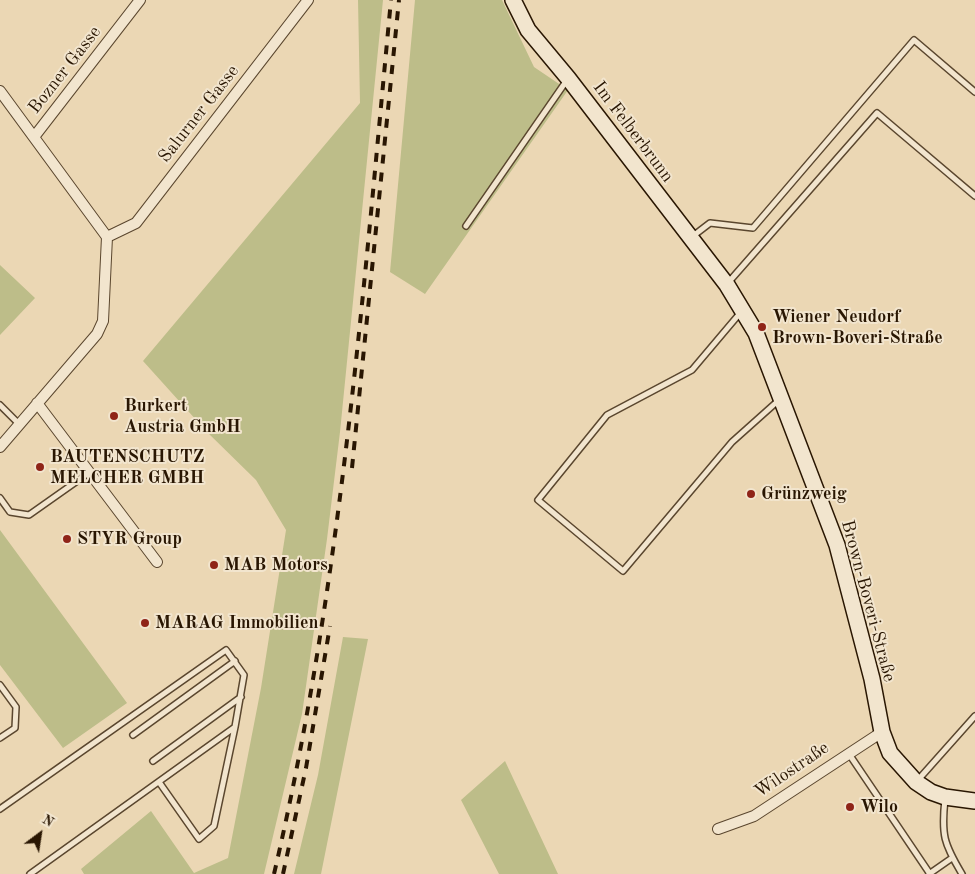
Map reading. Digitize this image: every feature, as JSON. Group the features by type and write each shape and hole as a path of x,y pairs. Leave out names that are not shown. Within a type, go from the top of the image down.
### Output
{"street":[{"name":"Bozner Gasse","path":"34,137 140,0"},
{"name":"Salurner Gasse","path":"107,237 136,223 308,0"},
{"name":"Im Felberbrunn","path":"513,0 528,30 568,78 727,284"},
{"path":"0,91 107,237 103,321 92,341 0,446"},
{"name":"Brown-Boveri-Straße","path":"727,284 756,333 842,564 872,679 882,732 890,753 916,782 931,792 945,797 975,801"},
{"path":"37,403 157,562"},
{"name":"Wilostraße","path":"718,829 754,816 882,732"}],"lane":[{"path":"691,238 710,223 753,228 914,40 975,92"},
{"path":"466,226 568,78"},
{"path":"727,284 877,113 975,196"},
{"path":"742,309 692,370 607,415 538,500 623,571 732,442 781,398"},
{"path":"0,405 19,424"},
{"path":"0,498 10,512 29,515 90,471"},
{"path":"0,809 226,650 244,675 214,826 199,839 159,782"},
{"path":"133,735 235,662"},
{"path":"0,685 16,707 15,728 0,738"},
{"path":"153,761 241,696"},
{"path":"916,782 975,716"},
{"path":"30,874 235,727"},
{"path":"848,753 930,874 952,858"},
{"path":"945,797 942,826 946,847 962,874"}],"green space":[{"path":"358,0 383,0 340,432 302,714 264,874 84,874 81,869 151,811 194,873 228,858 261,688 286,530 256,480 207,432 143,361 360,103"},
{"path":"415,0 502,0 534,67 568,90 425,294 390,272"},
{"path":"0,265 35,298 0,335"},
{"path":"0,530 127,703 63,748 0,665"},
{"path":"343,637 368,639 321,874 294,874 318,775"},
{"path":"505,761 558,874 499,874 461,800"}],"railway":[{"path":"274,874 317,658 333,549 359,330 391,0"},
{"path":"352,468 399,0"},
{"path":"283,874 306,768 330,626"}],"place":[{"name":"Wiener Neudorf Brown-Boveri-Straße","path":"762,327"},
{"name":"Burkert Austria GmbH","path":"114,416"},
{"name":"BAUTENSCHUTZ MELCHER GMBH","path":"40,467"},
{"name":"Grünzweig","path":"751,494"},
{"name":"STYR Group","path":"67,539"},
{"name":"MAB Motors","path":"214,565"},
{"name":"MARAG Immobilien","path":"145,623"},
{"name":"Wilo","path":"850,807"}]}
